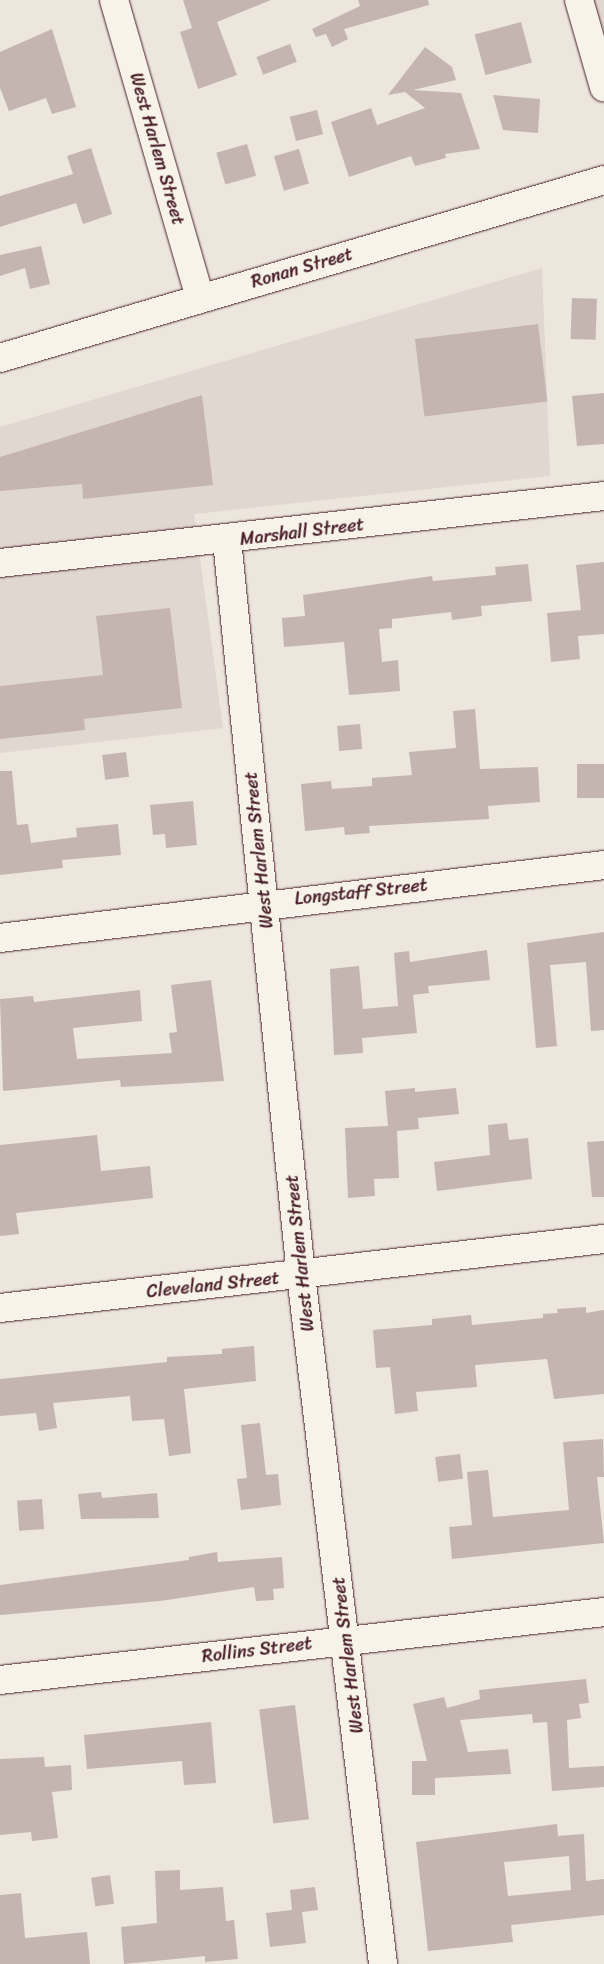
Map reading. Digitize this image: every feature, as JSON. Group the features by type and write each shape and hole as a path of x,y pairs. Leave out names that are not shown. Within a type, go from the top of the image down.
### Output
{"street":[{"name":"West Harlem Street","path":"114,0 200,298"},
{"path":"579,0 604,87"},
{"name":"Ronan Street","path":"0,358 604,180"},
{"name":"Marshall Street","path":"0,563 227,540 604,496"},
{"name":"West Harlem Street","path":"227,540 301,1275 347,1639 383,1964"},
{"name":"Longstaff Street","path":"0,938 264,903 604,865"},
{"name":"Cleveland Street","path":"0,1308 604,1240"},
{"name":"Rollins Street","path":"0,1680 347,1639 604,1612"}],"shaded area":[{"path":"592,0 604,0 604,38"},
{"path":"542,268 550,476 194,514 223,728 0,753 0,427"}],"building":[{"path":"183,0 271,0 217,22 237,75 198,89 180,32 192,28"},
{"path":"358,0 428,0 429,5 344,29 348,39 332,47 326,34 316,37 312,29 360,6"},
{"path":"521,22 532,63 486,75 475,34"},
{"path":"52,29 76,107 52,114 46,98 9,111 0,88 0,52"},
{"path":"290,44 297,62 263,75 256,57"},
{"path":"425,47 452,67 456,80 413,90 461,93 480,149 445,154 446,158 415,166 411,156 349,177 331,122 371,108 377,125 425,108 405,92 388,95"},
{"path":"493,95 540,99 538,133 503,130"},
{"path":"317,110 323,134 296,141 290,117"},
{"path":"247,144 256,176 225,185 216,153"},
{"path":"91,148 112,214 83,224 76,203 0,227 0,196 73,174 67,156"},
{"path":"299,149 309,184 284,191 274,156"},
{"path":"41,246 50,284 30,289 25,268 0,276 0,255"},
{"path":"572,298 597,299 596,340 571,339"},
{"path":"538,324 548,401 424,417 415,339"},
{"path":"604,393 604,444 577,446 572,396"},
{"path":"202,395 213,485 83,499 82,484 0,491 0,457"},
{"path":"604,562 604,634 578,636 580,659 551,662 547,613 581,610 576,565"},
{"path":"528,564 532,601 481,606 482,616 452,620 451,612 392,619 392,628 379,629 382,662 398,660 400,691 349,695 344,642 284,647 282,618 305,616 303,595 432,576 433,581 496,575 495,567"},
{"path":"170,608 182,708 84,719 85,730 0,739 0,686 103,675 96,616"},
{"path":"475,709 480,769 538,767 540,802 488,806 489,819 369,826 370,833 345,835 344,827 305,831 301,784 331,781 332,789 372,786 372,778 412,775 409,752 456,748 453,711"},
{"path":"360,724 362,749 339,751 337,726"},
{"path":"126,752 129,777 105,780 102,755"},
{"path":"577,764 604,764 604,798 577,798"},
{"path":"0,771 12,771 17,825 28,824 31,843 77,837 76,828 118,824 121,855 62,860 63,868 0,875"},
{"path":"193,801 197,845 166,848 165,834 153,835 150,805"},
{"path":"604,932 604,1030 591,1031 586,962 550,965 557,1046 536,1048 527,943"},
{"path":"487,950 490,980 428,986 429,993 413,995 417,1033 362,1038 363,1053 334,1055 330,969 359,966 363,1009 398,1006 394,953 409,951 410,962"},
{"path":"211,980 224,1081 121,1087 120,1080 3,1091 0,999 33,996 34,1002 140,990 142,1021 73,1028 77,1059 172,1053 169,1033 177,1032 171,985"},
{"path":"415,1088 415,1092 456,1088 459,1114 418,1118 419,1129 397,1131 399,1178 374,1179 375,1196 348,1198 345,1128 388,1126 385,1091"},
{"path":"507,1123 509,1140 528,1138 532,1179 437,1191 434,1162 490,1155 488,1125"},
{"path":"97,1135 101,1171 150,1166 153,1198 16,1213 19,1234 0,1236 0,1145"},
{"path":"604,1141 604,1197 592,1197 587,1142"},
{"path":"586,1307 586,1313 604,1310 604,1394 554,1399 547,1359 475,1365 477,1387 416,1392 418,1411 395,1414 390,1367 376,1368 373,1330 432,1325 432,1319 471,1315 472,1325 543,1318 543,1314 558,1313 557,1309"},
{"path":"254,1346 256,1381 184,1389 191,1453 169,1456 164,1419 132,1421 130,1396 53,1403 57,1428 39,1431 36,1413 0,1416 0,1379 167,1362 167,1357 222,1354 222,1349"},
{"path":"260,1423 266,1475 278,1474 281,1505 241,1510 237,1479 247,1478 241,1425"},
{"path":"603,1439 604,1477 597,1477 604,1543 452,1559 449,1527 472,1525 467,1472 488,1470 493,1517 569,1510 563,1442"},
{"path":"460,1454 463,1479 438,1482 435,1457"},
{"path":"101,1492 102,1498 157,1493 159,1518 81,1519 78,1494"},
{"path":"42,1499 44,1529 19,1531 17,1501"},
{"path":"217,1552 218,1562 282,1557 284,1588 273,1589 274,1600 256,1601 254,1587 160,1601 0,1615 0,1585 189,1560 189,1557"},
{"path":"586,1679 589,1703 579,1704 581,1718 567,1720 569,1768 604,1766 604,1787 552,1791 547,1722 533,1723 532,1714 460,1720 468,1752 508,1749 511,1774 435,1778 435,1795 412,1795 412,1761 427,1761 413,1704 444,1697 447,1708 480,1699 479,1690"},
{"path":"295,1705 309,1819 273,1824 259,1709"},
{"path":"211,1722 216,1783 184,1785 182,1761 87,1769 84,1735"},
{"path":"44,1757 45,1767 71,1765 72,1790 52,1792 58,1838 32,1841 31,1832 0,1835 0,1759"},
{"path":"557,1824 558,1836 584,1834 586,1881 604,1879 604,1915 511,1925 513,1942 428,1951 416,1842","holes":["569,1856 571,1890 508,1896 504,1862"]},
{"path":"180,1870 180,1890 223,1887 226,1921 234,1920 238,1959 205,1962 205,1956 124,1964 121,1927 157,1923 155,1871"},
{"path":"110,1875 114,1904 95,1906 91,1878"},
{"path":"315,1887 318,1910 302,1912 306,1943 270,1947 266,1913 292,1910 290,1890"},
{"path":"21,1893 25,1938 87,1932 90,1964 0,1964 0,1895"}]}
